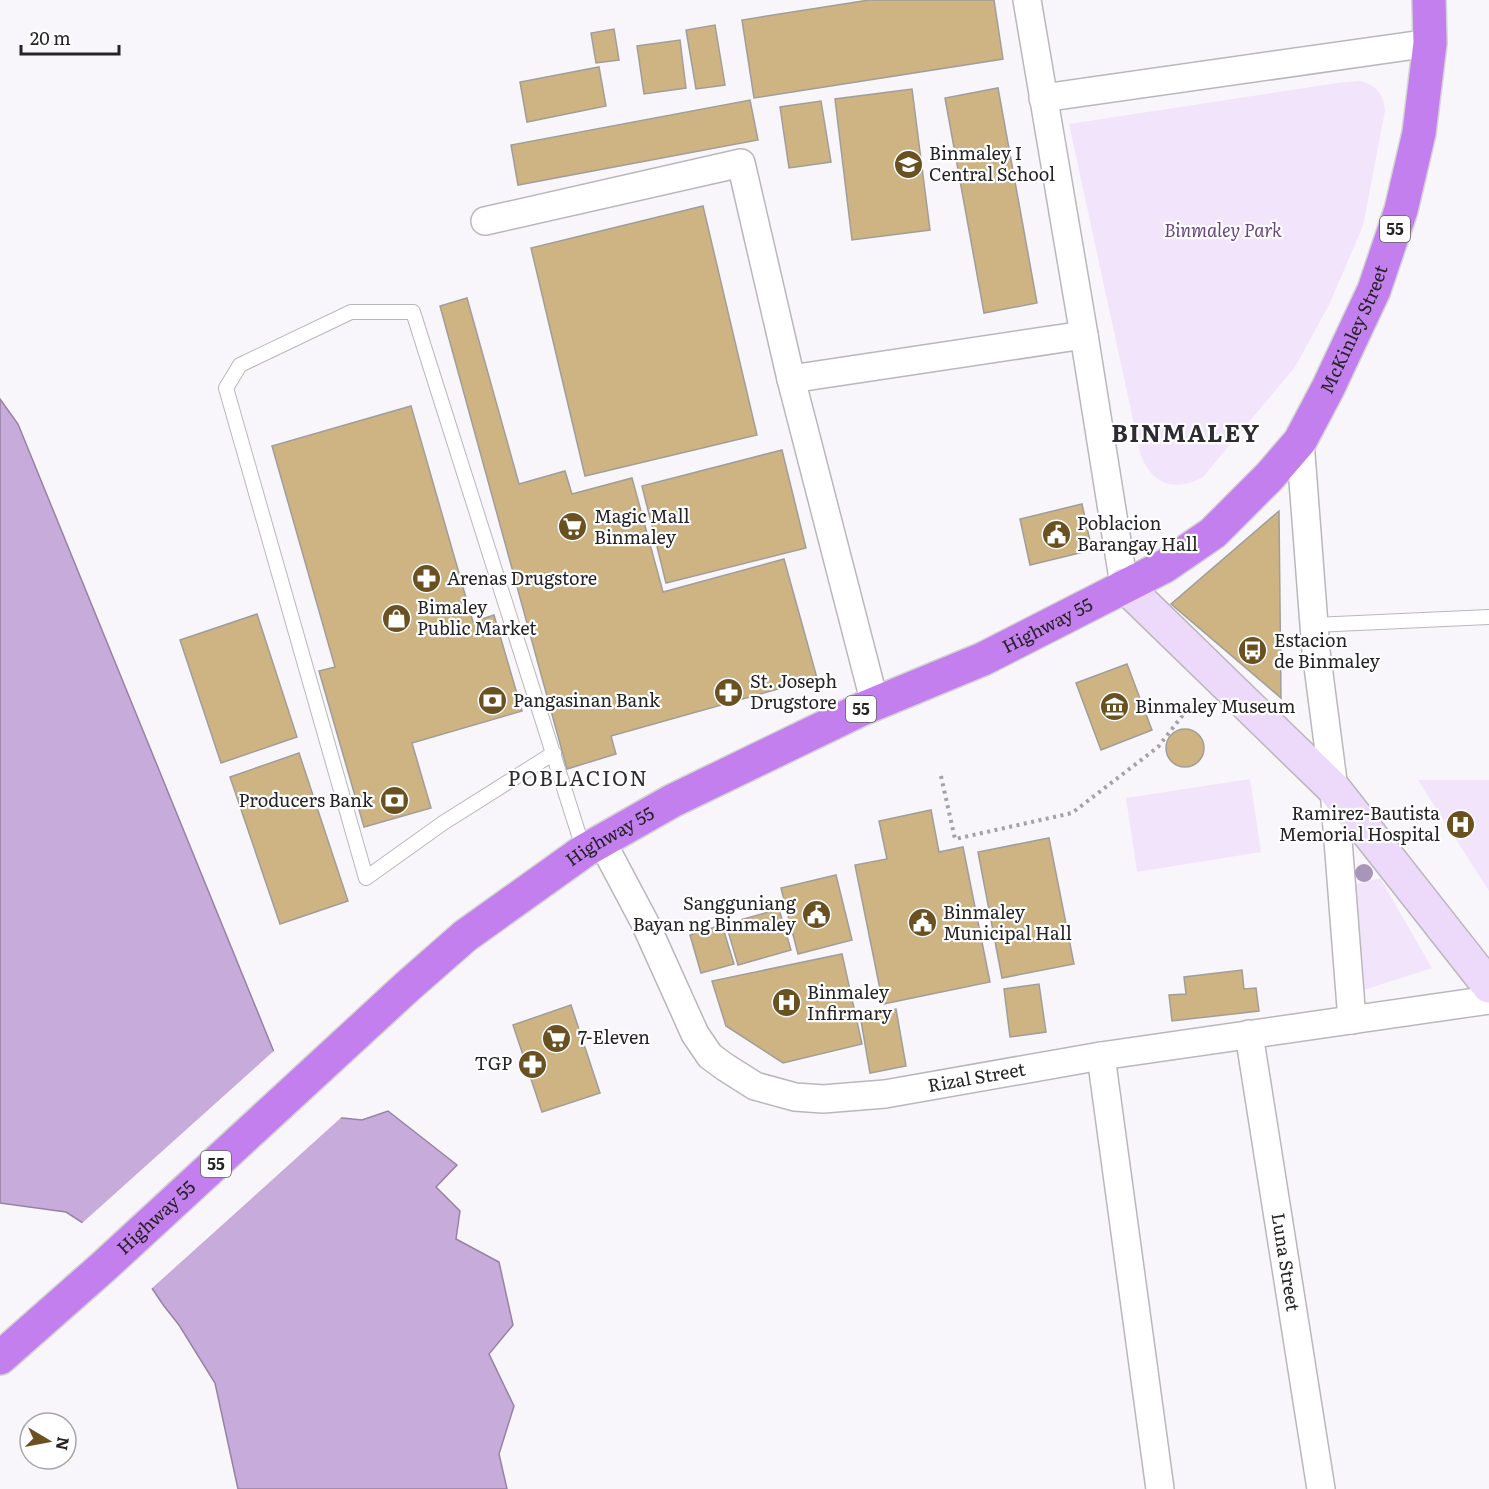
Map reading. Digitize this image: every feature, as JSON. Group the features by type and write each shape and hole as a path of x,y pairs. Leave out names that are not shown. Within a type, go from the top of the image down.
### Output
{"highway":[{"name":"McKinley Street","path":"1300,441 1328,388 1374,290 1401,210 1419,133 1430,43 1429,0"},
{"name":"Highway 55","path":"0,1358 102,1268 465,936 593,847 672,801 861,709 983,659 1165,566 1213,533 1269,477 1300,441"}],"street":[{"path":"1027,0 1124,585 1334,789 1489,986"},
{"path":"1043,98 1430,43"},
{"path":"485,221 741,163 791,379 875,704"},
{"path":"791,379 1084,335"},
{"path":"1300,441 1316,651 1334,789 1352,1020"},
{"name":"Rizal Street","path":"593,847 645,923 696,1034 710,1056 724,1068 755,1086 795,1097 823,1099 874,1095 1101,1056 1489,1000"},
{"name":"Luna Street","path":"1249,1034 1321,1489"},
{"path":"1101,1056 1161,1489"}],"lane":[{"path":"554,753 443,823 366,878 226,388 240,365 351,312 412,312 554,753 593,847"},
{"path":"1314,625 1489,617"}],"path":[{"path":"941,776 955,838 1072,813 1158,747 1215,674"}],"green space":[{"name":"Binmaley Park","path":"1360,81 1371,85 1378,91 1385,111 1363,226 1329,305 1295,367 1203,477 1182,484 1173,485 1164,482 1150,472 1140,452 1069,124"},
{"path":"1250,779 1261,852 1137,872 1126,798"},
{"path":"1418,780 1489,780 1489,891"},
{"path":"1380,878 1432,968 1361,991 1354,885"}],"shaded area":[{"path":"0,399 18,424 287,1084 333,1117 362,1120 388,1111 457,1165 436,1187 460,1211 456,1239 499,1262 513,1325 489,1354 514,1406 499,1454 507,1489 238,1489 215,1383 179,1325 143,1275 97,1232 66,1212 0,1203"}],"pier":[{"path":"276,1049 289,1082 334,1114 344,1115 150,1290 141,1277 95,1234 80,1225"}],"building":[{"path":"869,0 994,0 1003,59 754,98 742,20"},
{"path":"715,25 725,85 696,89 686,30"},
{"path":"614,29 619,60 596,63 591,33"},
{"path":"680,40 686,88 644,94 637,46"},
{"path":"599,67 606,106 527,122 520,82"},
{"path":"998,88 1037,303 984,313 945,98"},
{"path":"912,89 930,230 852,240 835,99"},
{"path":"750,100 758,140 518,185 511,145"},
{"path":"821,101 831,162 789,168 780,107"},
{"path":"703,206 757,435 585,476 531,248"},
{"name":"Magic Mall Binmaley","path":"467,298 519,484 565,471 572,494 632,478 663,592 784,559 817,678 611,736 616,754 567,769 440,306"},
{"name":"Bimaley Public Market","path":"411,406 473,622 494,615 522,711 412,743 431,808 364,827 319,671 335,667 272,446"},
{"path":"782,450 806,548 666,583 642,486"},
{"name":"Poblacion Barangay Hall","path":"1082,504 1092,550 1030,565 1020,519"},
{"name":"Estacion de Binmaley","path":"1279,511 1281,698 1171,604"},
{"path":"257,614 297,737 221,763 180,640"},
{"name":"Binmaley Museum","path":"1127,664 1152,730 1101,750 1076,683"},
{"path":"1185,729 1198,735 1204,748 1198,761 1185,767 1172,761 1166,748 1172,735"},
{"path":"299,753 348,901 280,924 230,777"},
{"name":"Binmaley Municipal Hall","path":"931,810 939,852 963,847 990,982 883,1004 855,865 887,859 879,821"},
{"path":"1049,838 1074,964 1002,978 978,852"},
{"name":"Sangguniang Bayan ng Binmaley","path":"836,875 852,940 798,954 781,888"},
{"path":"779,909 791,950 738,965 726,924"},
{"path":"722,925 734,964 701,973 690,935"},
{"name":"Binmaley Infirmary","path":"842,954 862,1044 783,1063 726,1026 712,981"},
{"path":"1242,970 1244,989 1256,988 1259,1011 1172,1021 1169,995 1186,994 1184,977"},
{"path":"1039,984 1046,1032 1010,1037 1004,989"},
{"path":"571,1005 600,1093 542,1112 513,1025"},
{"path":"896,1009 906,1066 870,1073 860,1015"}],"place":[{"name":"Binmaley I Central School","path":"908,164"},
{"name":"Magic Mall Binmaley","path":"573,527"},
{"name":"Poblacion Barangay Hall","path":"1056,534"},
{"name":"Arenas Drugstore","path":"426,579"},
{"name":"Bimaley Public Market","path":"396,618"},
{"name":"Estacion de Binmaley","path":"1253,651"},
{"name":"St. Joseph Drugstore","path":"729,692"},
{"name":"Pangasinan Bank","path":"492,701"},
{"name":"Binmaley Museum","path":"1114,707"},
{"name":"Producers Bank","path":"394,801"},
{"name":"Ramirez-Bautista Memorial Hospital","path":"1461,824"},
{"name":"Sangguniang Bayan ng Binmaley","path":"817,914"},
{"name":"Binmaley Municipal Hall","path":"922,923"},
{"name":"Binmaley Infirmary","path":"786,1003"},
{"name":"7-Eleven","path":"557,1038"},
{"name":"TGP","path":"533,1064"}],"district":[{"name":"BINMALEY","path":"1186,434"},
{"name":"POBLACION","path":"578,779"}]}
